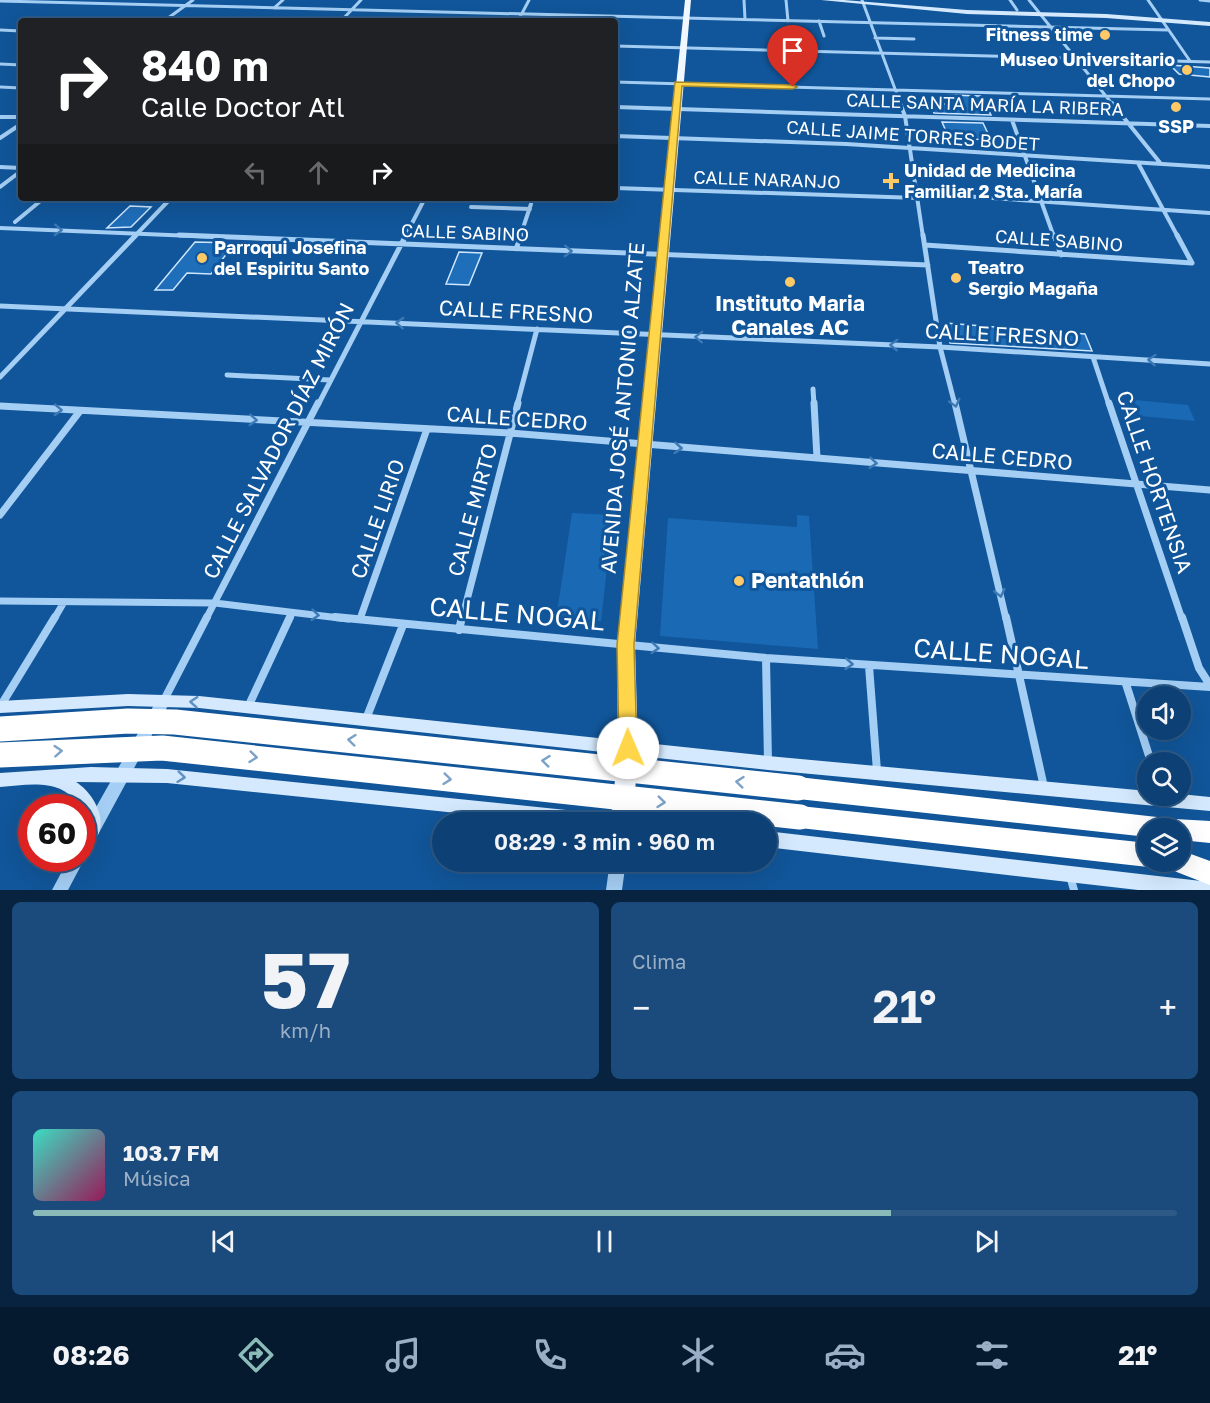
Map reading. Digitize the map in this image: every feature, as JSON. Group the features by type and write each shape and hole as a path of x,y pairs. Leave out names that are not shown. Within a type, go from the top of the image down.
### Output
{"highway":[{"path":"0,729 128,721 175,722 1137,825"},
{"path":"0,755 117,748 162,748 1137,854"},
{"path":"1191,830 1210,832"},
{"path":"1191,861 1210,862"},
{"path":"1191,865 1210,873"}],"main road":[{"name":"AVENIDA JOSÉ ANTONIO ALZATE","path":"623,812 628,748 626,645 678,84 688,0"},
{"path":"824,0 1039,12"},
{"path":"863,1 1210,22"},
{"path":"0,707 164,700 248,706 628,748 1137,795"},
{"path":"0,780 123,773 515,812"},
{"path":"47,776 78,790 80,794"},
{"path":"1191,801 1210,804"},
{"path":"777,841 1072,883 1210,890"}],"street":[{"path":"66,3 71,0"},
{"path":"168,18 193,0"},
{"path":"274,8 283,0"},
{"path":"344,18 361,0"},
{"path":"520,18 529,0"},
{"path":"744,0 745,20"},
{"path":"786,0 788,21"},
{"path":"1010,0 1017,10"},
{"path":"1029,0 1161,164"},
{"path":"1148,0 1190,61"},
{"path":"1200,0 1210,0"},
{"path":"0,1 1168,30"},
{"path":"863,1 880,53 905,116 940,347 973,471 1044,788"},
{"path":"819,21 824,36"},
{"path":"0,30 18,31"},
{"path":"875,38 914,39"},
{"path":"618,46 1210,62"},
{"path":"0,64 18,65"},
{"path":"618,82 1210,99"},
{"path":"0,87 18,88"},
{"name":"CALLE SANTA MARÍA LA RIBERA","path":"618,107 1210,126"},
{"path":"0,117 18,117"},
{"path":"1012,120 1061,255"},
{"path":"0,138 18,126"},
{"name":"CALLE JAIME TORRES BODET","path":"618,135 911,149 1210,167"},
{"path":"1138,163 1165,210"},
{"path":"0,167 18,169"},
{"path":"0,187 18,172"},
{"name":"CALLE NARANJO","path":"618,188 1042,201 1210,213"},
{"path":"15,222 40,201"},
{"path":"0,377 168,201"},
{"name":"CALLE SALVADOR DÍAZ MIRÓN","path":"164,700 423,201"},
{"path":"471,207 530,207 516,249"},
{"name":"CALLE SABINO","path":"925,245 1192,263 1165,210"},
{"name":"CALLE SABINO","path":"0,228 928,266"},
{"name":"CALLE FRESNO","path":"0,306 940,347 1210,364"},
{"name":"CALLE MIRTO","path":"459,630 537,329"},
{"name":"CALLE HORTENSIA","path":"1093,357 1198,668 1210,686"},
{"path":"227,375 330,380"},
{"path":"813,389 817,458"},
{"name":"CALLE CEDRO","path":"0,406 510,433 1210,490"},
{"path":"0,515 80,411"},
{"name":"CALLE LIRIO","path":"360,619 427,429"},
{"name":"CALLE NOGAL","path":"0,601 215,603 403,625 766,658 1126,684 1210,686"},
{"path":"0,707 64,603"},
{"path":"248,706 292,613"},
{"path":"366,719 403,625"},
{"path":"766,658 768,762"},
{"path":"869,666 877,771"},
{"path":"1126,684 1148,752"},
{"path":"96,823 164,700"},
{"path":"60,890 70,872"},
{"path":"614,890 616,872"}],"shaded area":[{"path":"1134,400 1188,405 1195,421 1140,416"},
{"path":"572,513 613,515 601,621 556,619"},
{"name":"Pentathlón","path":"797,515 809,516 818,649 660,636 668,518 797,527"}],"building":[{"name":"Museo Universitario del Chopo","path":"1170,65 1210,68 1210,77 1179,74"},
{"path":"948,95 981,96 991,115 934,113 931,104 952,104"},
{"path":"942,122 983,123 991,140 949,138"},
{"path":"130,206 151,207 131,227 107,228"},
{"name":"Parroqui Josefina del Espiritu Santo","path":"195,242 235,243 211,274 187,273 173,290 155,290"},
{"path":"459,252 482,253 469,285 446,284"},
{"path":"945,323 1085,334 1092,351 950,343"}],"place":[{"name":"Fitness time","path":"1105,35"},
{"name":"Museo Universitario del Chopo","path":"1187,70"},
{"name":"SSP","path":"1176,107"},
{"name":"Unidad de Medicina Familiar 2 Sta. María","path":"891,181"},
{"name":"Parroqui Josefina del Espiritu Santo","path":"202,258"},
{"name":"Teatro Sergio Magaña","path":"956,278"},
{"name":"Instituto Maria Canales AC","path":"790,282"},
{"name":"Pentathlón","path":"739,581"}],"route":[{"path":"628,748 626,645 678,84 793,87"}]}
